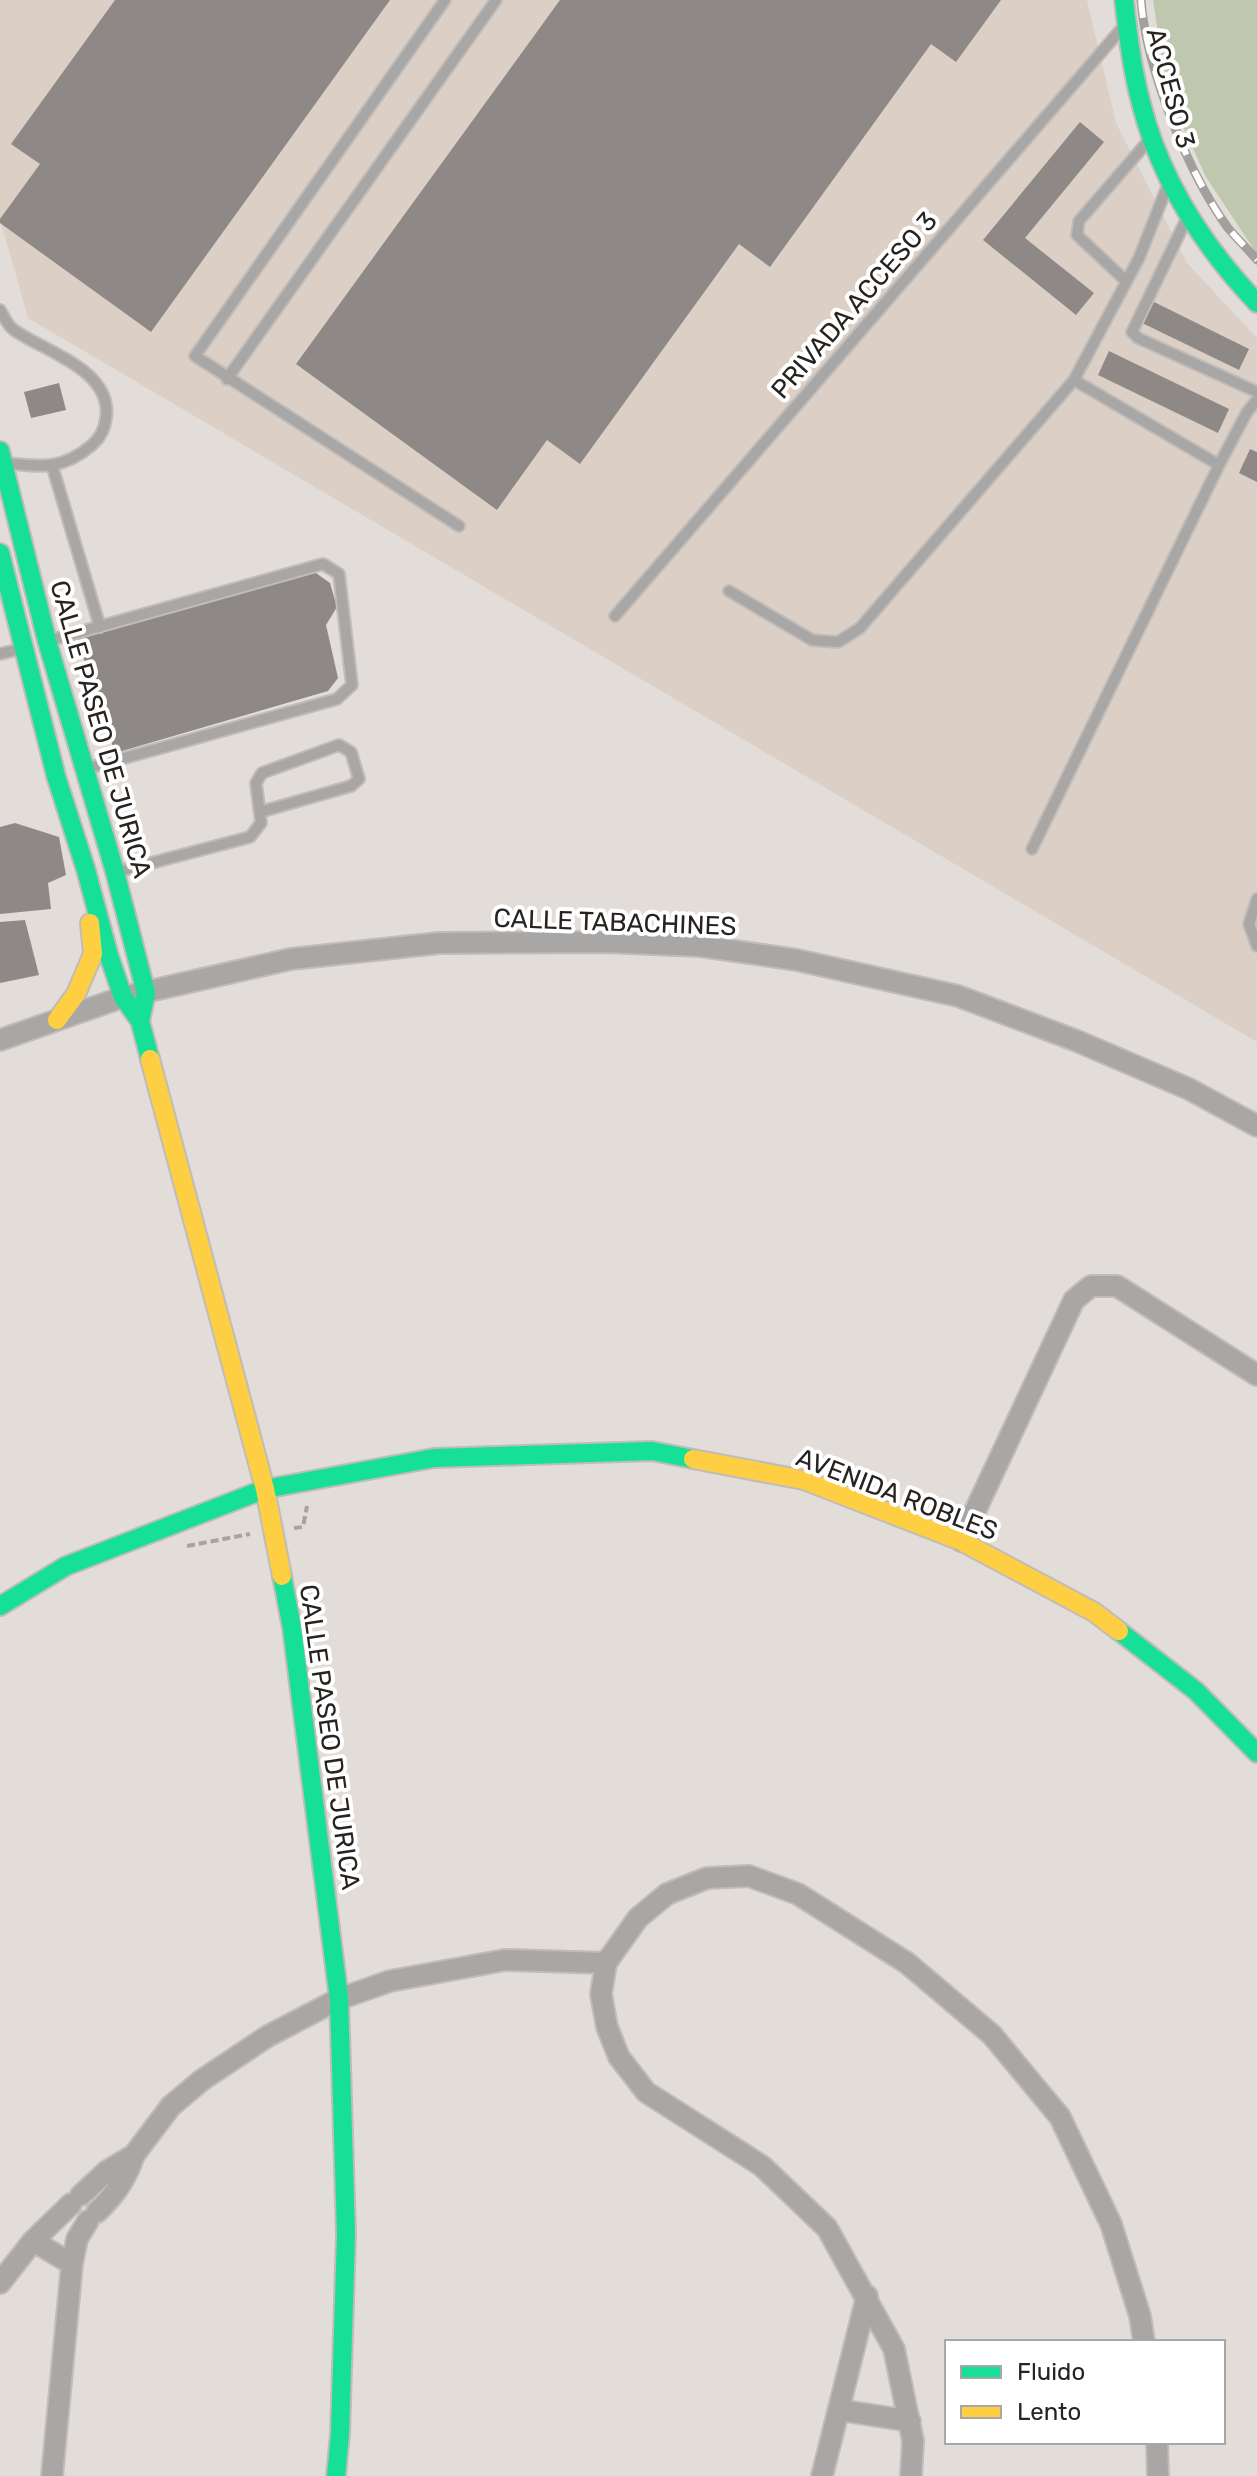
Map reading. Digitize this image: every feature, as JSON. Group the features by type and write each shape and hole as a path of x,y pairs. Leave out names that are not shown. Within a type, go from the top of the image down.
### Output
{"street":[{"name":"ACCESO 3","path":"1124,0 1134,69 1151,137 1188,216 1230,277 1257,303"},
{"name":"CALLE PASEO DE JURICA","path":"1,457 47,641 115,872 146,993 140,1021"},
{"name":"CALLE PASEO DE JURICA","path":"0,553 56,776 123,997 140,1021 265,1489 292,1628 339,1999 346,2234 336,2476"},
{"path":"57,1020 76,994 93,954 82,881 84,863"},
{"name":"CALLE TABACHINES","path":"0,1040 123,997 291,959 439,943 606,942 700,946 797,960 958,996 1077,1041 1189,1089 1257,1126"},
{"path":"961,1541 1074,1300 1091,1286 1117,1286 1257,1375"},
{"name":"AVENIDA ROBLES","path":"0,1606 66,1566 265,1489 434,1458 652,1451 804,1480 961,1541 1094,1612 1196,1691 1257,1753"},
{"path":"911,2476 913,2441 894,2349 827,2228 762,2166 646,2092 619,2057 607,2027 601,1994 606,1963 638,1918 667,1894 707,1878 749,1876 798,1894 907,1963 992,2035 1060,2117 1111,2224 1140,2316 1144,2340"},
{"path":"52,2476 77,2239 92,2217 119,2189 134,2155 171,2106 202,2080 268,2036 339,1999 390,1981 505,1960 606,1963"},
{"path":"0,2283 33,2241 107,2171 134,2155"},
{"path":"33,2241 72,2264"},
{"path":"822,2476 867,2296"},
{"path":"839,2410 910,2421"},
{"path":"1157,2444 1158,2476"}],"lane":[{"path":"445,0 196,354 197,359 227,379 459,526"},
{"path":"227,379 496,0"},
{"name":"PRIVADA ACCESO 3","path":"615,616 1127,23"},
{"path":"1126,281 1077,235 1077,230 1079,221 1151,137"},
{"path":"729,591 812,640 838,642 860,628 1074,380 1139,258 1170,178"},
{"path":"1188,216 1132,332 1138,338 1257,392"},
{"path":"0,310 11,329 66,358 99,386 108,405 105,426 97,442 74,460 44,467 1,457"},
{"path":"1074,380 1219,465"},
{"path":"1032,849 1219,465 1252,414 1257,400"},
{"path":"52,465 100,627"},
{"path":"0,654 323,564 339,574 352,685 337,699 56,776"},
{"path":"115,872 250,837 261,823 256,783 262,773 339,745 351,752 359,779 351,786 260,812"},
{"path":"1257,899 1249,924 1257,946"}],"path":[{"path":"184,1547 303,1527 308,1499"}],"shaded area":[{"path":"0,0 1087,0 1116,123 1187,263 1257,338 1257,1042 28,318 0,219"}],"green space":[{"path":"1153,0 1257,0 1257,254 1206,177 1167,91"}],"building":[{"path":"115,0 390,0 151,332 0,223 40,164 11,144"},
{"path":"560,0 1001,0 956,62 931,44 770,267 739,244 580,464 547,440 497,510 296,364"},
{"path":"1080,122 1104,142 1025,238 1094,293 1076,315 983,240"},
{"path":"1148,299 1249,349 1239,370 1138,321"},
{"path":"1109,351 1229,409 1218,433 1098,375"},
{"path":"59,383 66,410 31,418 24,392"},
{"path":"1250,449 1257,452 1257,482 1239,473"},
{"path":"313,571 330,583 337,607 326,625 338,678 328,691 115,753 77,638"},
{"path":"15,823 59,837 66,875 48,883 51,909 0,914 0,827"},
{"path":"25,920 39,975 0,983 0,922"}],"railway":[{"path":"1141,0 1151,57 1184,150 1228,228 1257,260"}],"traffic: fast":[{"path":"1124,0 1138,90 1160,158 1202,235 1257,303"},
{"path":"0,451 47,641 115,872 146,993 140,1021"},
{"path":"0,553 56,776 109,956 123,997 140,1021 150,1059"},
{"path":"0,1606 66,1566 265,1489 434,1458 652,1451 693,1459"},
{"path":"282,1576 292,1628 339,1999 346,2234 336,2476"},
{"path":"1119,1631 1196,1691 1257,1753"}],"traffic: slow":[{"path":"57,1020 76,994 93,954 90,923"},
{"path":"150,1059 265,1489 282,1576"},
{"path":"693,1459 804,1480 961,1541 1094,1612 1119,1631"}]}
